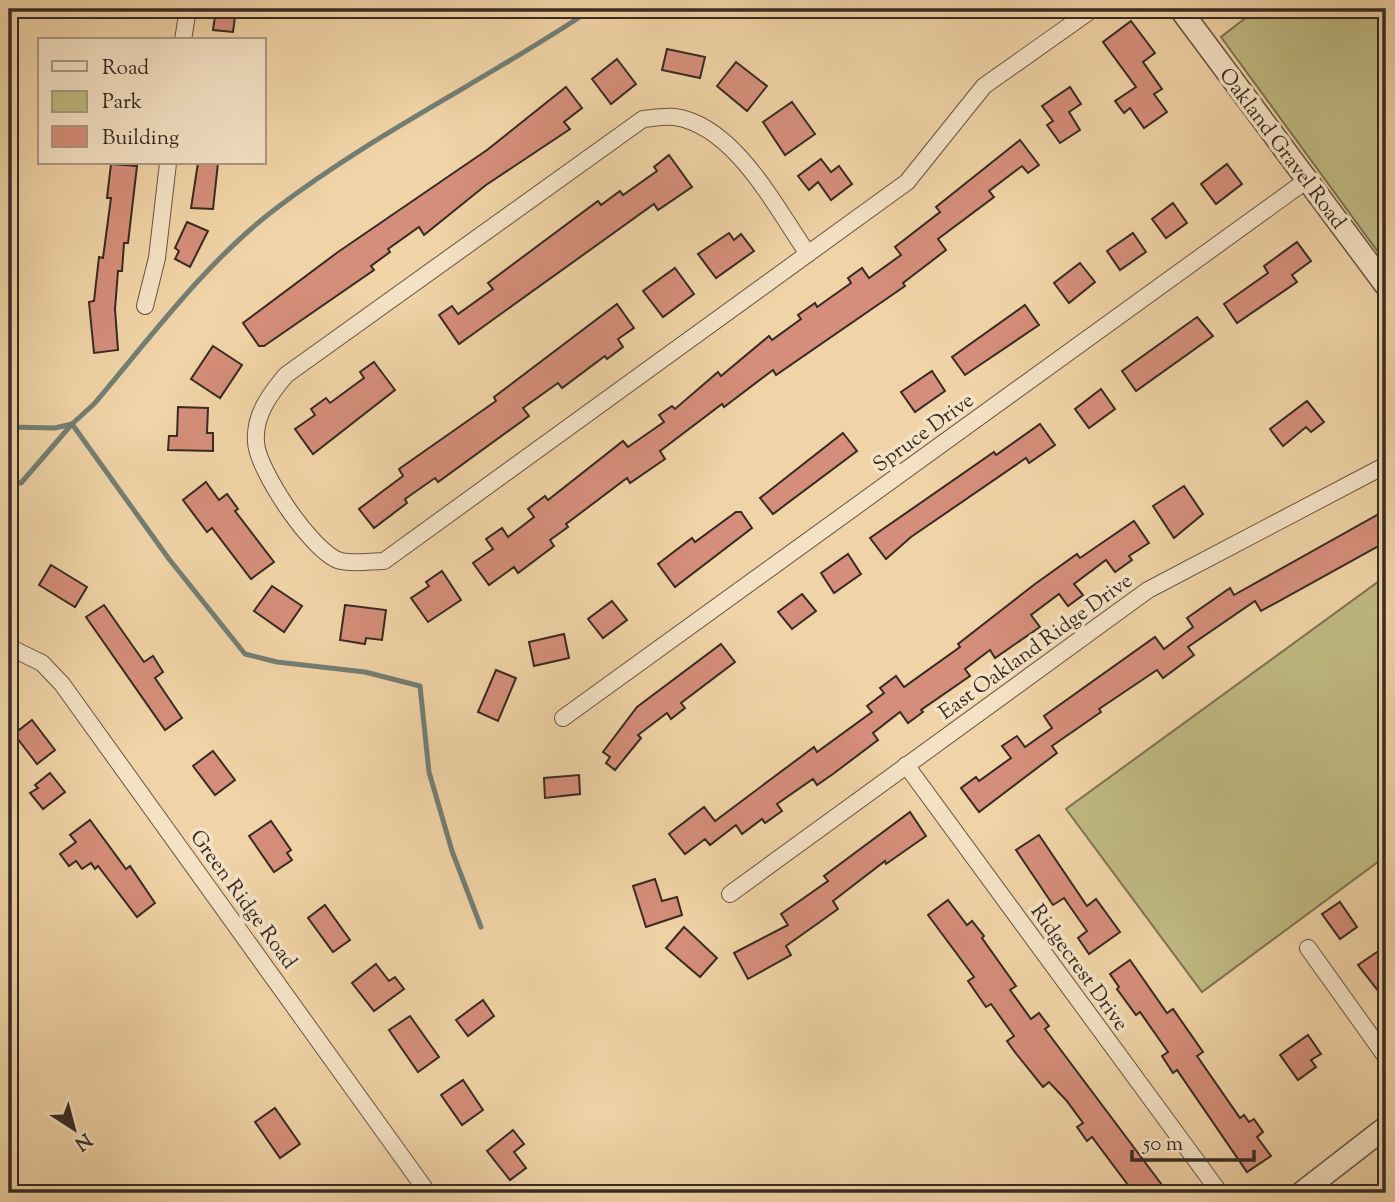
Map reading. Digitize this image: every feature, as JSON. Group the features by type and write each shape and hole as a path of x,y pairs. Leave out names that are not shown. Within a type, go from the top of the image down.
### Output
{"street":[{"path":"183,38 188,9"},
{"path":"808,254 740,157 709,129 675,117 643,119 286,375 263,403 256,442 269,480 312,539 339,561 384,562 808,254 907,181 984,86 1093,9"},
{"name":"Oakland Gravel Road","path":"1180,9 1386,286"},
{"path":"145,306 157,258 168,164"},
{"name":"Spruce Drive","path":"563,718 1307,180"},
{"name":"East Oakland Ridge Drive","path":"730,894 1148,590 1386,465"},
{"name":"Green Ridge Road","path":"9,647 41,663 62,684 428,1193"},
{"name":"Ridgecrest Drive","path":"906,765 1220,1193"},
{"path":"1308,948 1386,1057"},
{"path":"1301,1193 1386,1127"}],"green space":[{"path":"1257,9 1386,9 1386,263 1221,37"},
{"path":"1386,576 1386,856 1202,992 1066,809"}],"building":[{"path":"216,9 236,9 233,32 213,30"},
{"path":"1131,21 1155,53 1143,62 1162,89 1154,94 1167,112 1144,128 1130,108 1124,113 1115,101 1136,87 1103,42"},
{"path":"667,49 705,57 700,78 662,70"},
{"path":"617,59 636,84 611,104 592,79"},
{"path":"736,62 767,86 747,111 717,86"},
{"path":"566,87 582,108 564,122 570,129 486,185 424,235 419,227 388,249 390,252 371,266 374,270 264,346 259,346 243,323 338,252 487,150"},
{"path":"1070,87 1081,104 1069,112 1080,130 1060,143 1047,125 1053,121 1042,106"},
{"path":"792,102 815,134 785,155 763,122"},
{"path":"1020,140 1039,165 1028,173 1022,166 989,191 994,197 938,239 946,250 903,283 905,286 776,375 773,370 724,407 722,404 660,451 665,459 630,483 627,478 566,524 568,527 550,540 554,546 518,573 514,567 489,585 473,563 493,549 486,539 502,528 508,537 534,517 528,509 545,496 548,500 623,441 628,447 664,422 659,415 672,406 675,409 718,372 721,376 769,336 772,340 801,319 798,315 815,303 817,307 851,283 848,278 862,268 869,278 901,255 895,247 940,212 936,207"},
{"path":"669,155 692,187 658,210 654,204 459,344 439,315 452,306 458,314 493,289 488,283 598,201 601,205 620,191 623,195 657,171 654,167"},
{"path":"821,159 831,172 839,166 852,184 831,200 818,182 809,190 798,176"},
{"path":"111,164 137,166 128,243 124,243 122,271 118,271 115,309 118,350 94,353 89,302 94,301 99,257 103,258 111,198 107,198"},
{"path":"198,164 218,164 213,209 191,208"},
{"path":"1227,164 1242,184 1216,204 1201,184"},
{"path":"1173,203 1187,223 1166,238 1152,219"},
{"path":"187,222 208,231 190,267 175,259 179,251 175,248"},
{"path":"729,233 734,240 741,234 754,251 716,278 698,254"},
{"path":"1133,233 1146,252 1120,270 1107,251"},
{"path":"1297,242 1311,261 1292,275 1297,282 1237,323 1224,304 1268,273 1264,266"},
{"path":"1080,263 1095,282 1069,303 1054,283"},
{"path":"675,268 694,294 663,317 643,291"},
{"path":"617,304 634,328 618,339 623,347 607,359 605,356 562,388 558,383 523,408 529,416 438,482 435,478 405,499 407,503 374,528 359,509 403,476 399,469 496,401 494,397"},
{"path":"1025,305 1039,325 965,375 952,357"},
{"path":"1197,317 1213,336 1136,391 1122,371"},
{"path":"213,346 242,365 220,398 191,379"},
{"path":"374,362 395,390 313,454 295,429 315,415 311,409 326,398 330,403 364,378 360,372"},
{"path":"932,371 945,391 915,412 901,392"},
{"path":"1101,389 1115,409 1089,428 1075,409"},
{"path":"1307,401 1324,422 1311,432 1306,427 1283,446 1270,429"},
{"path":"178,407 208,408 207,433 213,433 213,451 168,450 169,436 177,436"},
{"path":"1040,424 1055,445 1029,463 1026,458 911,537 886,559 870,538 994,452 996,455"},
{"path":"843,433 857,451 773,514 760,498"},
{"path":"206,482 219,500 227,494 238,509 235,511 274,562 251,579 212,528 207,532 183,500"},
{"path":"1184,486 1203,514 1174,538 1153,506"},
{"path":"1386,510 1386,542 1261,611 1255,601 1188,647 1194,655 1163,678 1157,670 1099,709 1101,712 1052,746 1057,753 979,812 961,788 976,777 979,781 1011,758 1002,746 1017,736 1025,747 1052,728 1044,716 1155,637 1164,649 1193,627 1187,618 1230,588 1234,595"},
{"path":"736,512 741,512 752,528 675,587 658,564 692,538 695,542"},
{"path":"1134,521 1149,543 1129,556 1132,560 1115,572 1106,560 1074,584 1083,595 1068,606 1059,594 1031,615 1040,627 995,658 990,650 965,669 970,676 921,710 923,712 908,723 900,712 873,733 878,740 817,785 813,779 777,804 782,811 765,823 762,819 742,834 736,825 710,845 705,839 685,854 669,834 704,807 715,821 814,747 817,752 872,712 867,706 884,693 880,688 896,676 904,687 960,647 958,644 1035,584 1077,554 1080,558"},
{"path":"848,554 861,574 834,593 821,573"},
{"path":"51,565 87,587 75,607 39,585"},
{"path":"442,571 461,600 428,622 411,598 429,586 426,582"},
{"path":"272,586 302,606 284,632 254,611"},
{"path":"802,594 816,611 792,629 778,612"},
{"path":"612,601 627,620 603,638 588,619"},
{"path":"104,605 144,662 153,656 163,672 155,678 182,718 165,730 86,617"},
{"path":"345,605 386,610 382,640 366,638 365,644 340,640"},
{"path":"564,634 569,658 534,666 529,642"},
{"path":"721,644 735,662 681,703 685,708 671,719 667,713 638,735 641,738 615,770 606,763 610,757 603,752 637,707"},
{"path":"496,670 516,678 498,721 478,712"},
{"path":"32,720 55,750 37,764 14,734"},
{"path":"213,751 235,780 215,795 193,766"},
{"path":"50,773 65,792 43,809 30,793 38,788 35,785"},
{"path":"579,775 580,794 545,798 544,778"},
{"path":"910,812 926,836 886,864 885,861 833,901 838,909 786,946 791,955 748,979 734,953 788,925 781,914 828,881 824,876"},
{"path":"90,820 126,869 130,866 155,903 137,917 98,866 95,869 91,863 82,869 76,861 69,866 60,854 76,842 70,835"},
{"path":"271,821 291,850 287,853 292,860 274,872 249,836"},
{"path":"1039,835 1087,906 1096,899 1120,932 1089,954 1078,938 1087,931 1064,898 1053,905 1016,850"},
{"path":"655,879 662,901 677,897 682,915 646,927 633,886"},
{"path":"948,900 967,925 972,921 984,936 982,938 1016,986 1010,990 1031,1019 1039,1013 1049,1026 1045,1029 1168,1193 1134,1193 1092,1137 1087,1141 1077,1127 1083,1123 1066,1100 1049,1082 1043,1087 1014,1051 1007,1041 1014,1036 991,1004 986,1007 968,981 974,977 928,915"},
{"path":"1340,902 1357,927 1340,939 1322,914"},
{"path":"325,905 350,940 333,952 308,918"},
{"path":"684,927 717,958 700,977 666,948"},
{"path":"1377,952 1386,964 1386,986 1379,992 1358,965"},
{"path":"1130,960 1167,1013 1173,1009 1203,1052 1197,1056 1240,1118 1244,1115 1249,1122 1254,1119 1263,1132 1257,1137 1271,1156 1247,1172 1177,1070 1173,1073 1162,1056 1168,1052 1140,1012 1136,1015 1117,989 1119,987 1110,974"},
{"path":"376,964 389,981 395,977 404,989 374,1011 352,983"},
{"path":"483,1000 494,1016 468,1036 456,1020"},
{"path":"410,1016 439,1057 418,1072 389,1030"},
{"path":"1308,1035 1321,1054 1311,1060 1316,1067 1298,1080 1280,1055"},
{"path":"463,1080 483,1110 462,1125 441,1095"},
{"path":"275,1108 300,1144 280,1158 255,1122"},
{"path":"513,1130 524,1144 514,1152 526,1168 510,1180 487,1151"}],"waterway":[{"path":"9,427 55,428 72,424 94,404 201,277 274,210 351,156 592,9"},
{"path":"9,482 21,483 72,424 169,559 245,654 277,662 365,672 420,686 429,772 452,851 481,927"}]}
